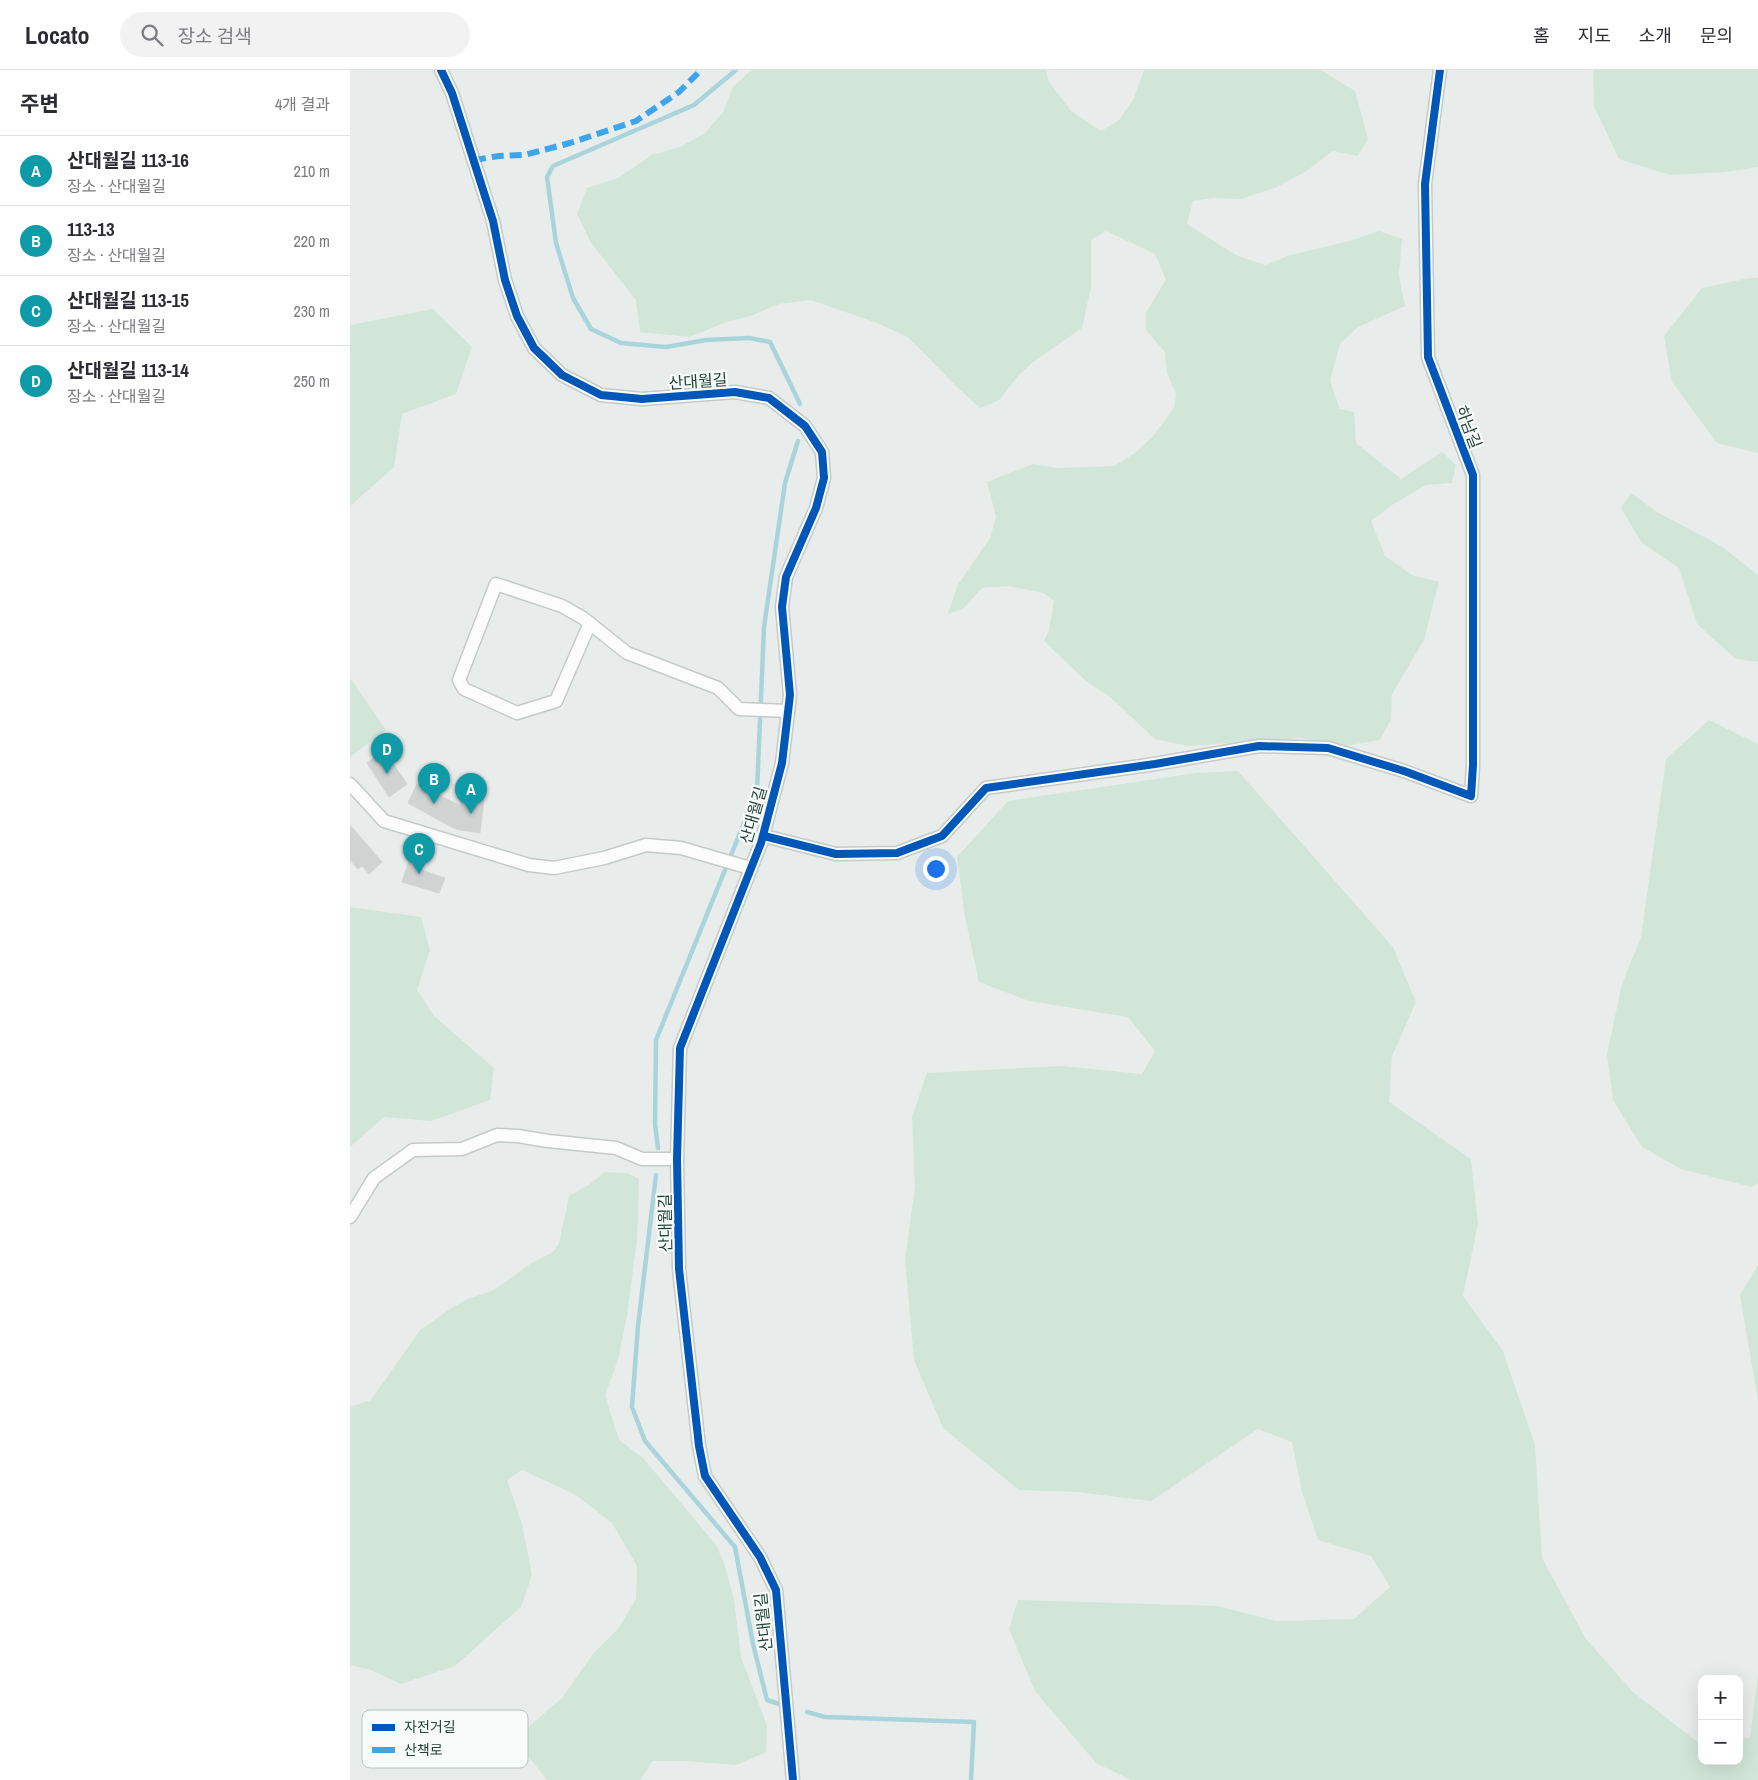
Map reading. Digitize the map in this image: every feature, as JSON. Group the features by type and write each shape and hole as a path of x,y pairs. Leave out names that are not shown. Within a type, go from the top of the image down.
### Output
{"street":[{"name":"산대월길","path":"441,70 452,93 493,221 505,280 517,316 534,348 562,375 601,395 642,399 735,392 769,398 805,426 822,452 824,478 816,508 786,577 782,607 790,695 782,763 764,836 680,1048 677,1159 679,1269 699,1446 705,1476 760,1557 776,1590 793,1780"},
{"name":"하남길","path":"764,836 836,854 897,853 942,836 986,788 1155,764 1258,746 1328,748 1404,771 1471,796 1473,765 1473,475 1428,358 1425,184 1440,70"},
{"path":"590,623 556,701 517,713 464,688 460,680 496,584 562,606 590,623 626,653 718,688 739,709 788,711"},
{"name":"산대월길","path":"350,784 384,821 529,865 554,868 604,858 646,845 681,848 750,868"},
{"path":"350,1217 374,1178 413,1150 462,1149 497,1135 616,1148 642,1160 677,1159"}],"green space":[{"path":"753,70 1046,70 1049,82 1071,111 1101,131 1119,120 1134,98 1144,70 1321,70 1355,91 1368,139 1358,156 1333,151 1305,172 1275,188 1241,199 1213,198 1193,201 1187,224 1236,255 1265,265 1290,255 1350,241 1379,231 1402,239 1399,275 1405,306 1358,327 1340,344 1330,381 1340,409 1354,412 1356,443 1401,479 1442,452 1456,465 1452,483 1426,485 1392,505 1371,521 1385,556 1412,575 1439,582 1424,640 1392,694 1391,719 1380,740 1344,746 1301,738 1188,746 1155,739 1110,697 1087,682 1044,641 1049,630 1054,601 1044,593 1009,586 982,588 963,609 948,614 957,586 990,538 996,517 987,482 1033,464 1058,468 1114,466 1135,453 1153,436 1174,408 1176,394 1167,373 1165,352 1146,330 1146,312 1166,280 1155,254 1106,231 1091,240 1091,287 1082,328 1033,362 1018,376 999,400 980,408 908,337 877,323 811,300 779,304 689,337 640,332 636,300 591,243 577,214 587,188 618,178 652,155 680,147 705,133 723,112 733,87"},
{"path":"1593,70 1758,70 1758,167 1725,172 1670,175 1619,159 1594,106"},
{"path":"1749,278 1758,278 1758,453 1717,443 1672,382 1664,336 1702,288"},
{"path":"433,309 472,347 456,394 402,414 394,467 350,506 350,325"},
{"path":"1631,493 1657,512 1721,546 1758,575 1758,662 1736,659 1697,624 1679,568 1642,543 1621,508"},
{"path":"350,678 386,730 350,757"},
{"path":"1709,720 1758,744 1758,1183 1752,1187 1681,1169 1642,1147 1613,1100 1607,1054 1622,984 1641,937 1666,759"},
{"path":"1238,771 1393,947 1416,1002 1392,1056 1389,1102 1471,1159 1478,1224 1463,1296 1503,1351 1535,1445 1542,1558 1586,1639 1633,1692 1698,1742 1698,1765 1743,1765 1743,1739 1750,1738 1758,1674 1758,1780 1131,1780 1096,1763 1035,1691 1009,1629 1018,1600 1218,1606 1276,1621 1354,1619 1390,1587 1371,1556 1318,1540 1302,1492 1292,1442 1258,1429 1151,1501 1077,1492 1019,1490 943,1428 914,1360 905,1260 915,1187 912,1117 927,1073 1061,1066 1142,1074 1155,1051 1128,1017 1029,1001 979,982 965,917 957,857 1008,801 1196,773"},
{"path":"350,907 421,917 430,950 417,990 434,1016 494,1068 490,1100 431,1121 384,1117 350,1147"},
{"path":"605,1172 627,1173 639,1179 637,1240 627,1316 618,1360 605,1395 619,1440 642,1457 716,1545 724,1563 734,1599 741,1657 767,1725 766,1752 737,1765 653,1761 640,1780 547,1780 528,1756 528,1727 562,1698 593,1654 618,1629 636,1599 637,1566 612,1523 576,1495 522,1470 507,1480 522,1524 532,1575 521,1607 455,1666 401,1684 371,1670 350,1665 350,1407 371,1400 420,1330 453,1307 468,1299 494,1290 530,1264 553,1252 559,1244 569,1196 590,1184"},
{"path":"1758,1265 1758,1400 1740,1295"}],"building":[{"path":"384,750 407,784 389,797 367,763"},
{"path":"417,784 461,806 461,789 475,789 474,798 484,798 480,833 455,829 408,803"},
{"path":"350,825 382,862 369,874 362,866 358,869 350,860"},
{"path":"412,852 426,859 421,870 445,878 439,893 402,882"}],"waterway":[{"path":"736,70 694,105 553,166 547,177 556,243 573,298 591,329 621,343 666,347 706,340 749,338 770,342 800,404"},
{"path":"658,1148 655,1124 656,1040 757,791 764,627 785,483 798,441"},
{"path":"656,1175 638,1326 632,1407 645,1441 735,1547 753,1644 767,1700 782,1705"},
{"path":"807,1712 825,1717 974,1722 971,1780"}],"marked path":[{"path":"474,160 524,155 570,143 636,121 679,92 701,70"}],"cycle path":[{"path":"441,70 452,93 493,221 505,280 517,316 534,348 562,375 601,395 642,399 735,392 769,398 805,426 822,452 824,478 816,508 786,577 782,607 790,695 782,763 761,843 680,1048 677,1159 679,1269 699,1446 705,1476 760,1557 776,1590 793,1780"},
{"path":"764,836 836,854 897,853 942,836 986,788 1155,764 1259,746 1328,748 1404,771 1471,796 1473,765 1473,475 1428,357 1425,184 1440,70"}],"place":[{"name":"산대월길 113-14","path":"387,774"},
{"name":"113-13","path":"434,804"},
{"name":"산대월길 113-16","path":"471,814"},
{"name":"산대월길 113-15","path":"419,874"}]}
